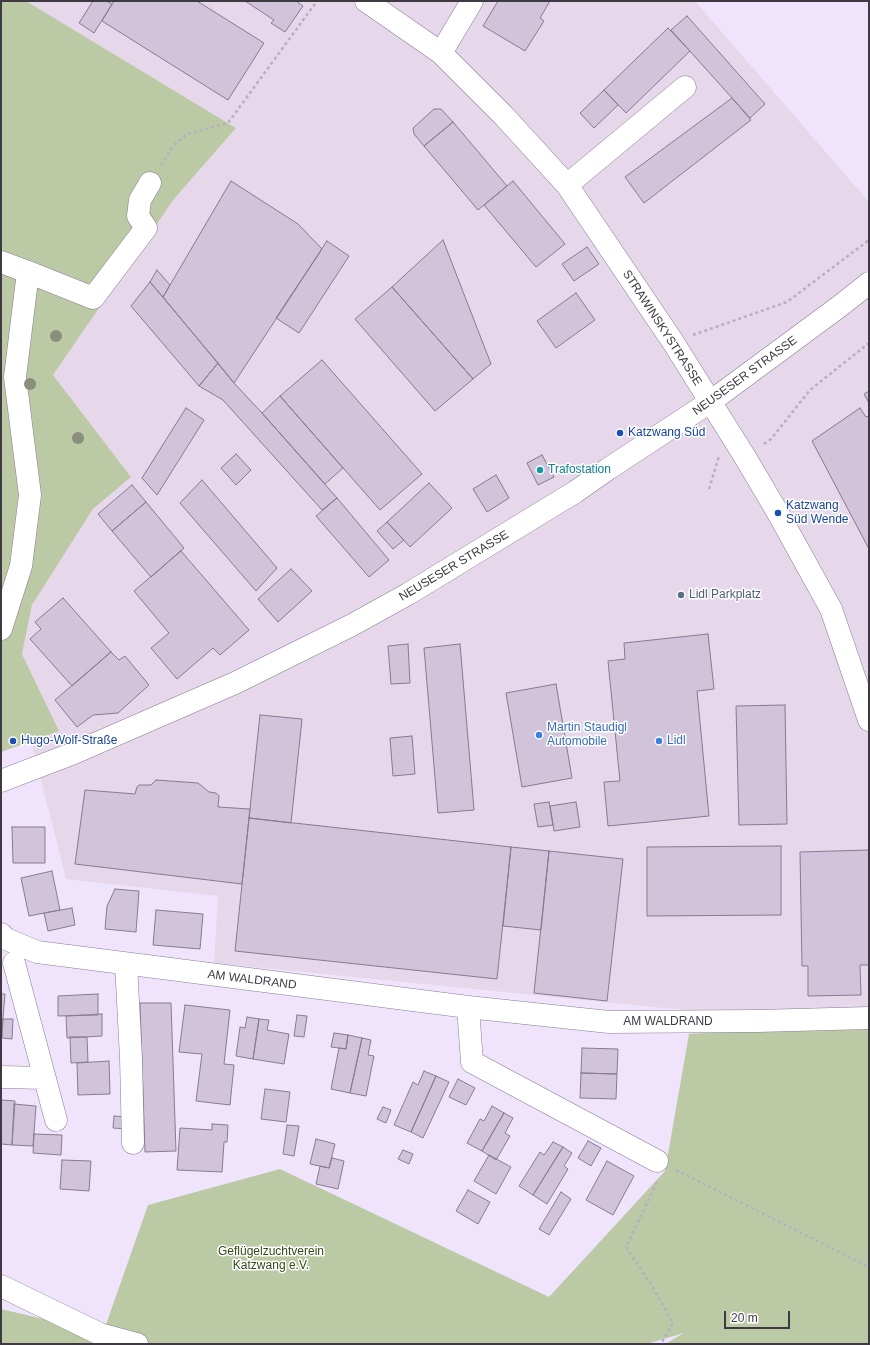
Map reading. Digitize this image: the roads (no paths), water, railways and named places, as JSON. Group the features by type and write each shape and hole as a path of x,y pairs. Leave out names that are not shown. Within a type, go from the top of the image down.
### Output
{"street":[{"name":"STRAWINSKYSTRASSE","path":"366,1 441,53 503,115 568,185 673,342 778,513 831,609 869,720"},
{"path":"441,53 472,1"},
{"path":"568,185 685,87"},
{"path":"1,262 93,298 146,228 138,216 140,200 150,183"},
{"path":"1,629 21,566 30,495 15,377 28,272"},
{"name":"NEUSESER STRASSE","path":"1,781 74,753 242,680 352,625 437,577 575,492 710,402 869,283"},
{"name":"AM WALDRAND","path":"1,934 6,939 37,952 468,1007 609,1022 757,1021 869,1018"},
{"path":"37,952 8,963 45,1078 56,1120"},
{"path":"126,964 131,1058 133,1143"},
{"path":"468,1007 472,1062 657,1161"},
{"path":"1,1077 45,1078"},
{"path":"1,1286 100,1334 138,1344"}],"place":[{"name":"Katzwang Süd","path":"620,433"},
{"name":"Trafostation","path":"540,470"},
{"name":"Katzwang Süd Wende","path":"778,513"},
{"name":"Lidl Parkplatz","path":"681,595"},
{"name":"Martin Staudigl Automobile","path":"539,735"},
{"name":"Hugo-Wolf-Straße","path":"13,741"},
{"name":"Lidl","path":"659,741"}],"park label":[{"name":"Geflügelzuchtverein Katzwang e.V.","path":"271,1259"}]}
